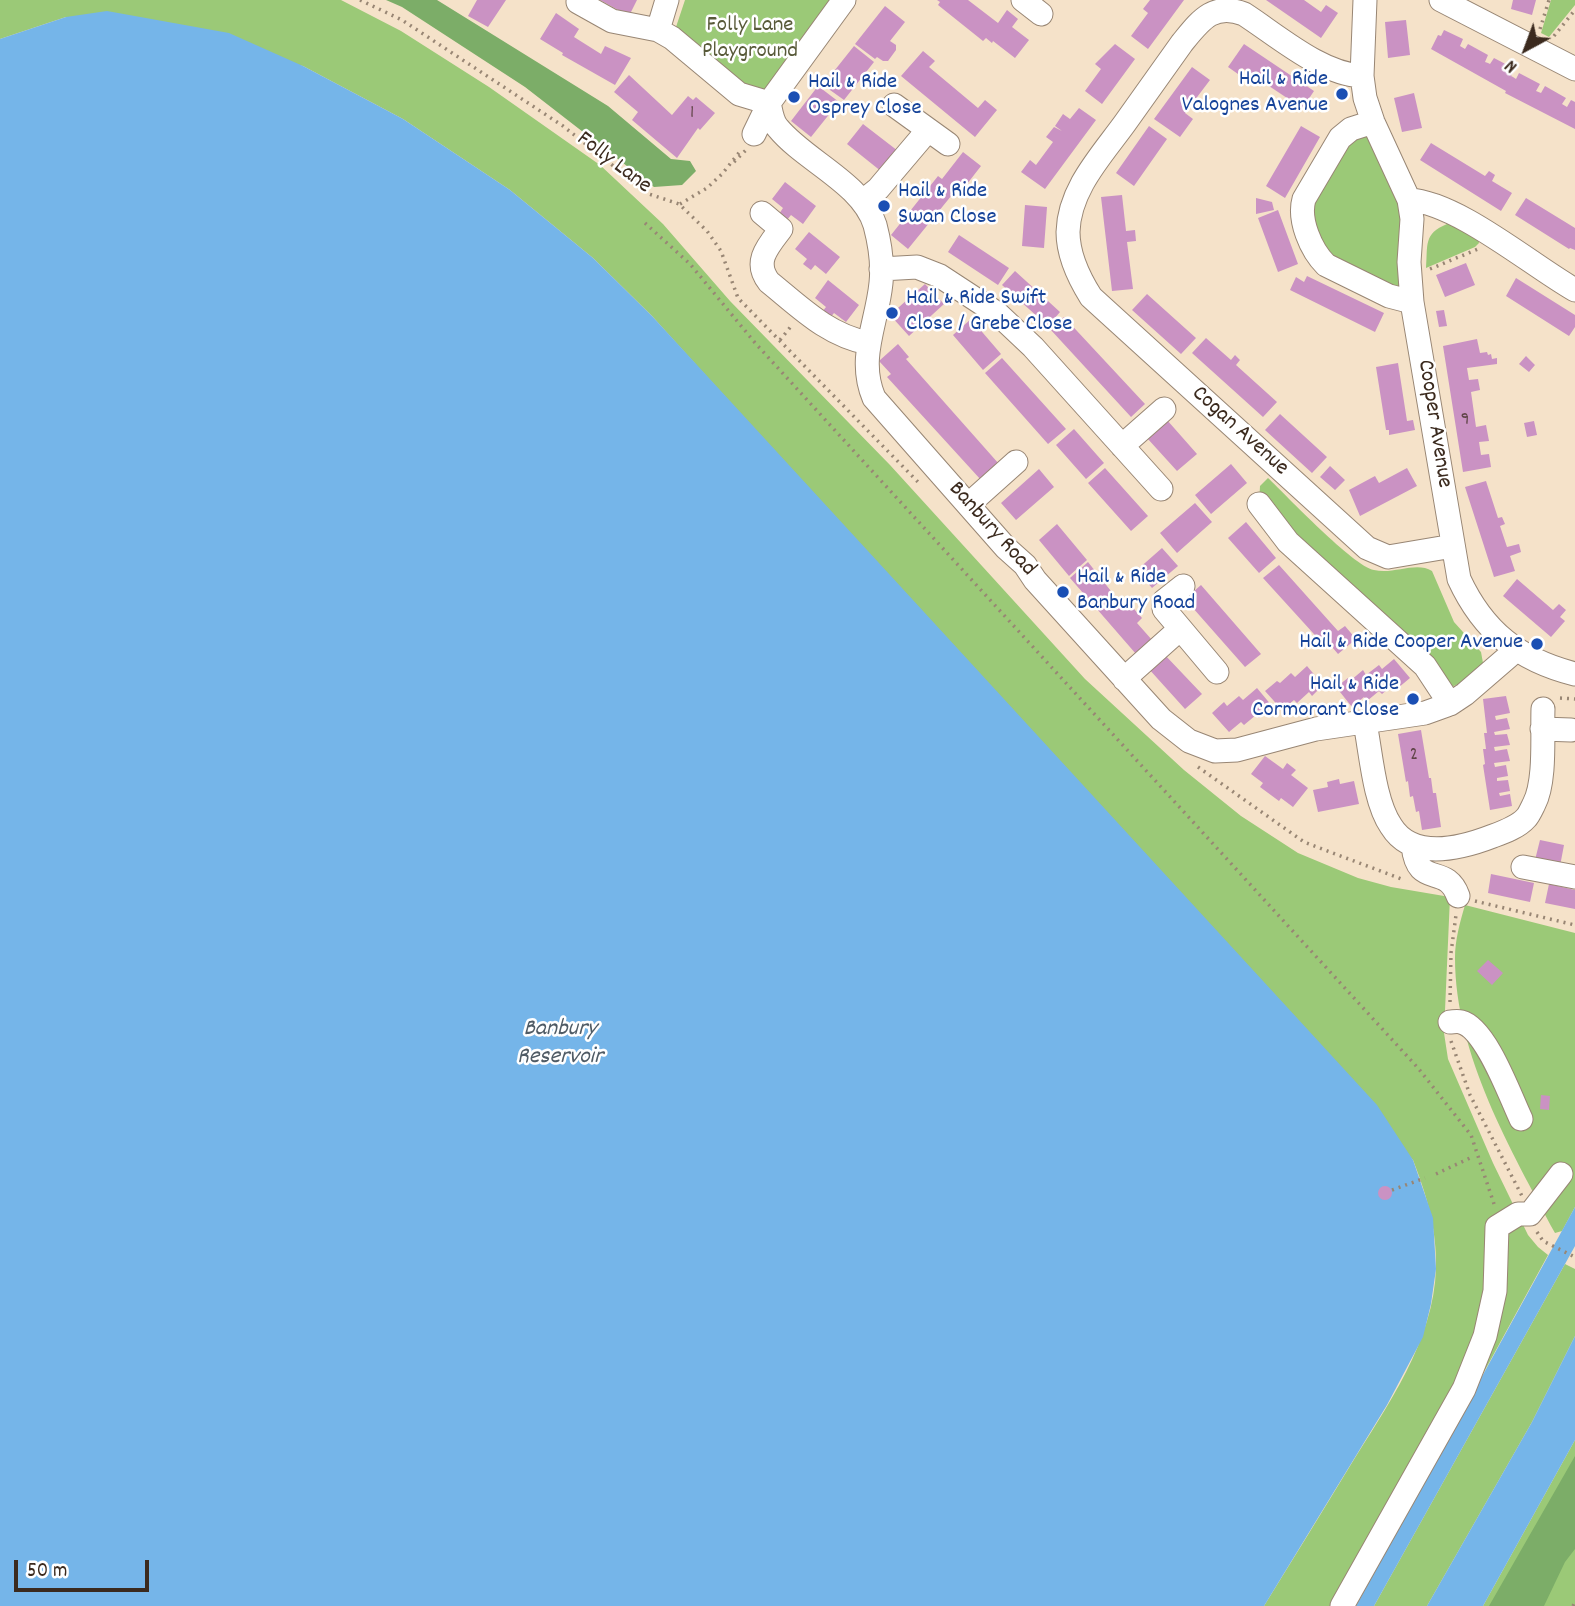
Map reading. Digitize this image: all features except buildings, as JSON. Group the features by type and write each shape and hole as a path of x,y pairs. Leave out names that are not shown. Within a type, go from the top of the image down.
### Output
{"street":[{"path":"658,30 667,0"},
{"path":"754,134 769,103 844,0"},
{"path":"1023,0 1041,14"},
{"path":"1365,0 1362,76 1373,122 1409,200 1438,205 1575,290"},
{"path":"1441,0 1575,69"},
{"path":"579,2 612,21 658,30 672,38 739,94 769,103"},
{"name":"Cogan Avenue","path":"1362,76 1348,75 1325,67 1244,14 1230,8 1215,11 1200,21 1083,182 1076,196 1068,232 1071,254 1079,278 1091,297 1367,548 1388,557 1453,546"},
{"name":"Banbury Road","path":"769,103 777,127 863,201 874,223 880,246 881,269 866,366 868,384 874,398 1124,679 1161,719 1181,736 1215,751 1237,750 1316,729 1425,713 1450,704 1482,682 1517,650"},
{"path":"894,105 948,144"},
{"path":"1373,122 1351,130 1340,138 1304,199 1302,219 1318,257 1326,265 1389,296 1412,302"},
{"path":"863,201 878,189 928,130"},
{"name":"Cooper Avenue","path":"1409,200 1412,219 1412,302 1459,579 1469,601 1494,634 1539,662 1575,674"},
{"path":"762,213 781,229 766,250 760,265 762,274 833,332 848,339 868,343"},
{"path":"881,269 918,267 940,276 998,314 1033,347 1161,489"},
{"path":"1122,446 1164,409"},
{"path":"969,505 1016,462"},
{"path":"1259,504 1288,542 1425,666 1450,704"},
{"path":"1183,586 1162,605 1217,672"},
{"path":"1124,679 1180,629"},
{"path":"1365,723 1385,815 1400,838 1413,845 1439,849 1465,846 1513,828 1526,818 1536,802 1540,784 1542,719 1571,730"},
{"path":"1413,845 1414,860 1419,868 1448,880 1458,896"},
{"path":"1523,867 1575,877"},
{"path":"1450,1022 1462,1022 1485,1042 1521,1119"},
{"path":"1342,1606 1464,1389 1481,1347 1494,1292 1497,1227 1518,1214 1530,1214 1561,1174"}],"path":[{"name":"Folly Lane","path":"360,0 401,20 563,126 649,194 662,199 679,204 707,187 722,174 754,134"},
{"path":"1538,50 1549,0"},
{"path":"1538,50 1575,10"},
{"path":"645,223 690,264 756,344 1418,1068 1471,1135 1494,1204 1497,1227"},
{"path":"1410,278 1483,247 1493,237"},
{"path":"780,340 787,331"},
{"path":"1209,776 1304,842 1415,883"},
{"path":"1485,904 1575,925"},
{"path":"1436,1174 1470,1158"},
{"path":"1392,1190 1426,1178"},
{"path":"1543,1241 1575,1257"}],"green space":[{"path":"0,0 341,0 401,31 489,87 600,165 663,224 730,301 890,465 1085,679 1184,770 1241,816 1298,853 1358,878 1391,887 1450,897 1444,1033 1448,1059 1528,1235 1548,1255 1356,1606 1264,1606 1393,1396 1418,1347 1427,1321 1436,1268 1435,1240 1427,1200 1413,1160 652,316 593,258 510,190 403,119 303,66 66,17 0,39"},
{"path":"386,0 437,0 608,106 671,159 690,161 696,171 682,185 654,187 525,87 402,7"},
{"name":"Folly Lane Playground","path":"685,0 830,0 764,96 723,70 675,30"},
{"path":"1551,0 1575,0 1575,5 1549,37 1541,33"},
{"path":"1370,135 1400,199 1403,285 1395,290 1328,257 1309,217 1311,202 1348,139"},
{"path":"1447,224 1453,224 1478,239 1479,243 1426,268 1430,236"},
{"path":"1268,478 1336,544 1364,566 1381,571 1419,567 1432,571 1454,622 1481,652 1483,663 1471,678 1443,691 1259,504 1260,486"},
{"path":"1465,905 1575,933 1575,1207 1562,1231 1555,1233 1504,1135 1488,1101 1464,1030 1457,994 1455,958"},
{"path":"1565,1264 1575,1269 1575,1336 1532,1422 1427,1606 1374,1606"},
{"path":"1575,1440 1575,1606 1483,1606"},
{"path":"1575,1456 1575,1549 1565,1562 1544,1606 1489,1606"}],"water":[{"name":"Banbury Reservoir","path":"107,11 229,33 303,66 403,119 510,190 593,258 652,316 1377,1105 1413,1160 1433,1218 1436,1269 1431,1304 1423,1337 1387,1405 1264,1606 0,1606 0,39 66,17"},
{"path":"1575,1207 1575,1246 1374,1606 1356,1606"},
{"path":"1575,1336 1575,1440 1483,1606 1427,1606 1532,1422"}],"place":[{"name":"Hail & Ride Valognes Avenue","path":"1342,94"},
{"name":"Hail & Ride Osprey Close","path":"794,97"},
{"name":"Hail & Ride Swan Close","path":"884,206"},
{"name":"Hail & Ride Swift Close / Grebe Close","path":"892,313"},
{"name":"Hail & Ride Banbury Road","path":"1063,592"},
{"name":"Hail & Ride Cooper Avenue","path":"1537,644"},
{"name":"Hail & Ride Cormorant Close","path":"1413,699"}]}
